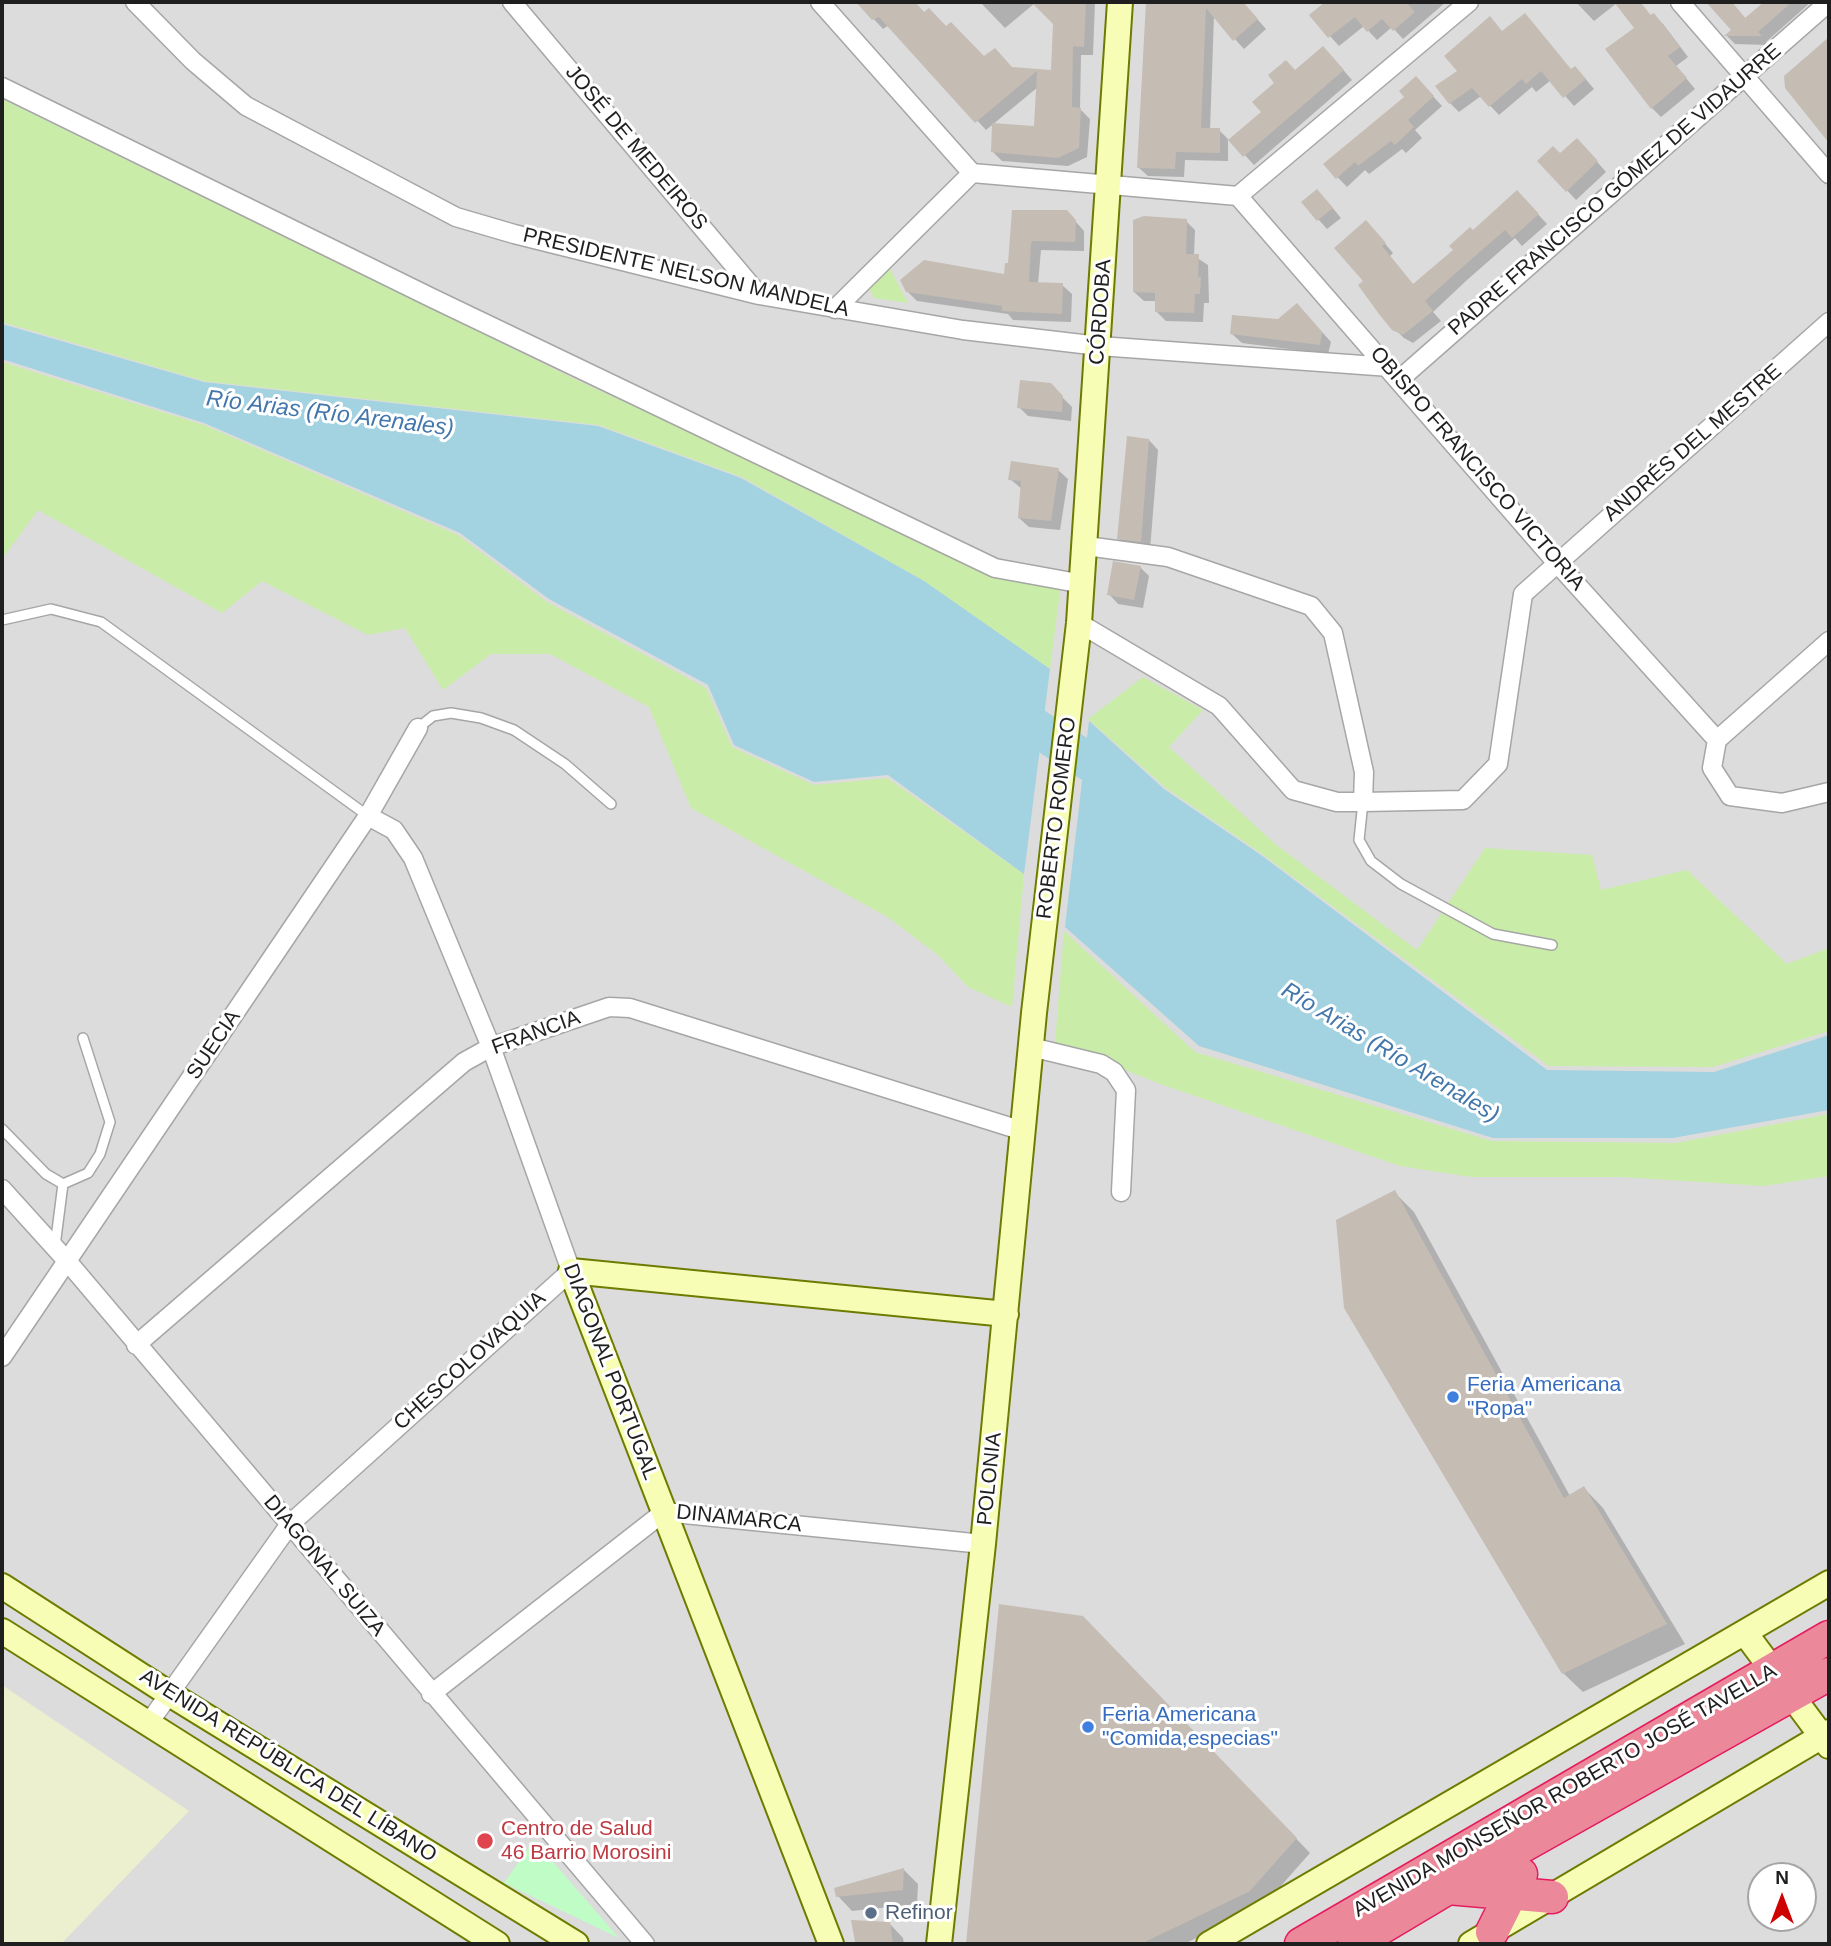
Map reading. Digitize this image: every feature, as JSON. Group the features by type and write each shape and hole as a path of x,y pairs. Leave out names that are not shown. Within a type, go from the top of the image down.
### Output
{"highway":[{"name":"AVENIDA MONSEÑOR ROBERTO JOSÉ TAVELLA","path":"1301,1944 1829,1637"},
{"name":"AVENIDA MONSEÑOR ROBERTO JOSÉ TAVELLA","path":"1354,1944 1448,1888 1829,1674"},
{"path":"1482,1938 1513,1892 1538,1838"},
{"path":"1448,1888 1552,1897"}],"main road":[{"name":"CÓRDOBA","path":"1079,622 1120,2"},
{"name":"ROBERTO ROMERO","path":"1034,1013 1079,622"},
{"name":"POLONIA","path":"939,1944 983,1544 1034,1013"},
{"path":"570,1271 1006,1314"},
{"name":"DIAGONAL PORTUGAL","path":"570,1271 831,1944"},
{"path":"1209,1944 1829,1583"},
{"name":"AVENIDA REPÚBLICA DEL LÍBANO","path":"2,1586 168,1693 576,1944"},
{"name":"AVENIDA REPÚBLICA DEL LÍBANO","path":"2,1631 497,1944"},
{"path":"1482,1938 1827,1738 1790,1697 1745,1633"}],"street":[{"name":"PRESIDENTE NELSON MANDELA","path":"135,2 193,61 246,106 456,217 760,295 835,309 963,330 1099,346 1395,373"},
{"name":"JOSÉ DE MEDEIROS","path":"512,2 760,295"},
{"path":"820,2 972,173 1238,196 1469,2"},
{"path":"1680,2 1829,174"},
{"name":"PADRE FRANCISCO GÓMEZ DE VIDAURRE","path":"1395,373 1829,2"},
{"path":"2,87 432,298 995,568 1083,584"},
{"path":"835,309 972,173"},
{"name":"OBISPO FRANCISCO VICTORIA","path":"1238,196 1395,373 1557,563 1717,740"},
{"name":"ANDRÉS DEL MESTRE","path":"1363,802 1463,800 1498,764 1523,594 1829,322"},
{"path":"1079,622 1219,706 1293,790 1337,802 1363,802 1364,772 1333,633 1311,606 1168,558 1086,546"},
{"path":"1829,641 1717,740 1712,768 1730,796 1782,803 1829,792"},
{"name":"SUECIA","path":"2,1357 368,816 418,728"},
{"name":"DIAGONAL PORTUGAL","path":"368,816 394,830 413,858 491,1047 570,1271"},
{"name":"FRANCIA","path":"136,1345 464,1062 491,1047 609,1007 629,1007 1023,1131"},
{"path":"1031,1047 1101,1064 1114,1072 1120,1081 1125,1090 1126,1115 1121,1192"},
{"name":"DIAGONAL SUIZA","path":"2,1189 68,1262 645,1944"},
{"name":"CHESCOLOVAQUIA","path":"148,1724 290,1524 570,1271"},
{"name":"DINAMARCA","path":"431,1694 664,1512 983,1544"}],"lane":[{"path":"2,620 51,609 101,622 368,816"},
{"path":"418,728 433,716 452,713 481,718 514,730 565,764 611,804"},
{"path":"1363,802 1359,840 1371,861 1401,884 1493,934 1552,945"},
{"path":"63,1184 88,1173 100,1154 110,1122 83,1038"},
{"path":"2,1129 46,1174 63,1184"},
{"path":"55,1248 63,1184"}],"shaded area":[{"path":"2,2 1829,2 1829,1944 2,1944"}],"green space":[{"path":"2,99 581,382 997,574 1061,584 1050,669 924,581 742,477 599,425 204,381 2,322"},
{"path":"890,269 908,303 874,298 869,288"},
{"path":"2,362 204,425 458,535 547,602 706,688 732,747 814,785 887,778 1024,874 1012,1007 968,987 938,955 889,918 691,808 649,707 550,654 491,654 443,690 405,628 368,635 262,581 222,613 38,510 2,559"},
{"path":"1143,677 1203,710 1169,747 1275,844 1417,950 1485,848 1592,855 1601,890 1687,870 1787,964 1829,948 1829,1031 1713,1067 1549,1066 1262,854 1166,788 1088,719"},
{"path":"1064,931 1195,1052 1492,1141 1676,1143 1829,1114 1829,1176 1764,1186 1622,1177 1471,1177 1400,1166 1163,1085 1055,1042"},
{"path":"2,1685 189,1811 61,1944 2,1944"},
{"path":"534,1840 619,1938 504,1883"}],"water":[{"path":"2,324 204,382 598,426 741,478 924,581 1050,669 1024,874 888,775 814,782 734,745 708,685 549,599 460,533 204,423 2,359"},
{"path":"1089,721 1164,789 1261,855 1547,1070 1714,1072 1829,1035 1829,1110 1673,1138 1493,1138 1199,1046 1065,927"}],"building":[{"path":"856,2 915,2 924,12 929,8 946,26 951,22 984,56 995,48 1012,67 1051,70 1053,24 1031,2 1086,2 1084,47 1073,46 1072,107 1081,108 1079,148 1058,158 991,152 992,123 1034,126 1037,71 975,123 879,17 872,20"},
{"path":"1146,2 1243,2 1258,19 1233,41 1206,8 1201,128 1220,128 1220,153 1176,152 1175,169 1137,168"},
{"path":"1325,2 1406,2 1415,12 1393,31 1382,19 1367,32 1355,17 1328,38 1309,15"},
{"path":"1614,2 1640,2 1650,15 1654,13 1680,47 1668,56 1687,78 1651,109 1605,49 1634,28"},
{"path":"1706,2 1732,2 1745,18 1764,2 1792,2 1758,32 1762,36 1724,36 1731,30"},
{"path":"1525,13 1571,69 1575,66 1586,79 1563,98 1541,71 1526,84 1522,79 1489,107 1472,88 1449,104 1435,86 1457,71 1444,56 1490,16 1502,31"},
{"path":"1829,37 1829,143 1785,88 1784,76"},
{"path":"1323,46 1344,70 1243,157 1228,140 1261,112 1252,102 1274,83 1268,75 1286,60 1295,70"},
{"path":"1416,76 1434,96 1408,120 1414,127 1395,145 1391,141 1358,166 1355,162 1336,179 1323,164 1404,97 1399,91"},
{"path":"1577,138 1598,161 1566,192 1537,161 1553,146 1560,153"},
{"path":"1317,189 1333,208 1317,221 1301,202"},
{"path":"1517,190 1539,214 1512,238 1505,230 1458,271 1425,301 1433,311 1403,335 1392,330 1379,314 1358,285 1363,281 1334,248 1366,220 1386,243 1382,246 1413,284 1453,250 1449,246 1470,227 1473,230"},
{"path":"1012,210 1067,210 1076,220 1075,242 1032,241 1031,244 1029,282 1063,283 1062,314 1002,311 1002,306 906,292 900,280 924,260 1004,274 1005,263 1008,263"},
{"path":"1144,216 1187,219 1186,254 1199,254 1198,277 1201,277 1200,294 1195,294 1194,313 1155,312 1155,293 1133,292 1133,220"},
{"path":"1297,303 1322,332 1320,345 1230,334 1232,315 1278,319"},
{"path":"1020,380 1051,383 1063,396 1062,412 1017,408"},
{"path":"1127,436 1149,439 1141,542 1117,539"},
{"path":"1011,461 1059,468 1051,521 1018,518 1021,481 1008,480"},
{"path":"1113,561 1141,566 1134,600 1107,595"},
{"name":"Feria Americana \"Ropa\"","path":"1395,1190 1564,1498 1584,1486 1667,1624 1562,1674 1344,1308 1336,1220"},
{"name":"Feria Americana \"Comida,especias\"","path":"999,1604 1083,1616 1297,1838 1250,1891 1141,1944 966,1944"},
{"path":"904,1868 903,1890 836,1897 834,1888"},
{"path":"851,1920 890,1922 893,1944 855,1942"}],"waterway":[{"name":"Río Arias (Río Arenales)","path":"1002,696 1024,720 1108,774 1111,798"}],"place":[{"name":"Feria Americana \"Ropa\"","path":"1453,1397"},
{"name":"Feria Americana \"Comida,especias\"","path":"1088,1727"},
{"name":"Centro de Salud 46 Barrio Morosini","path":"485,1841"},
{"name":"Refinor","path":"871,1913"}]}
